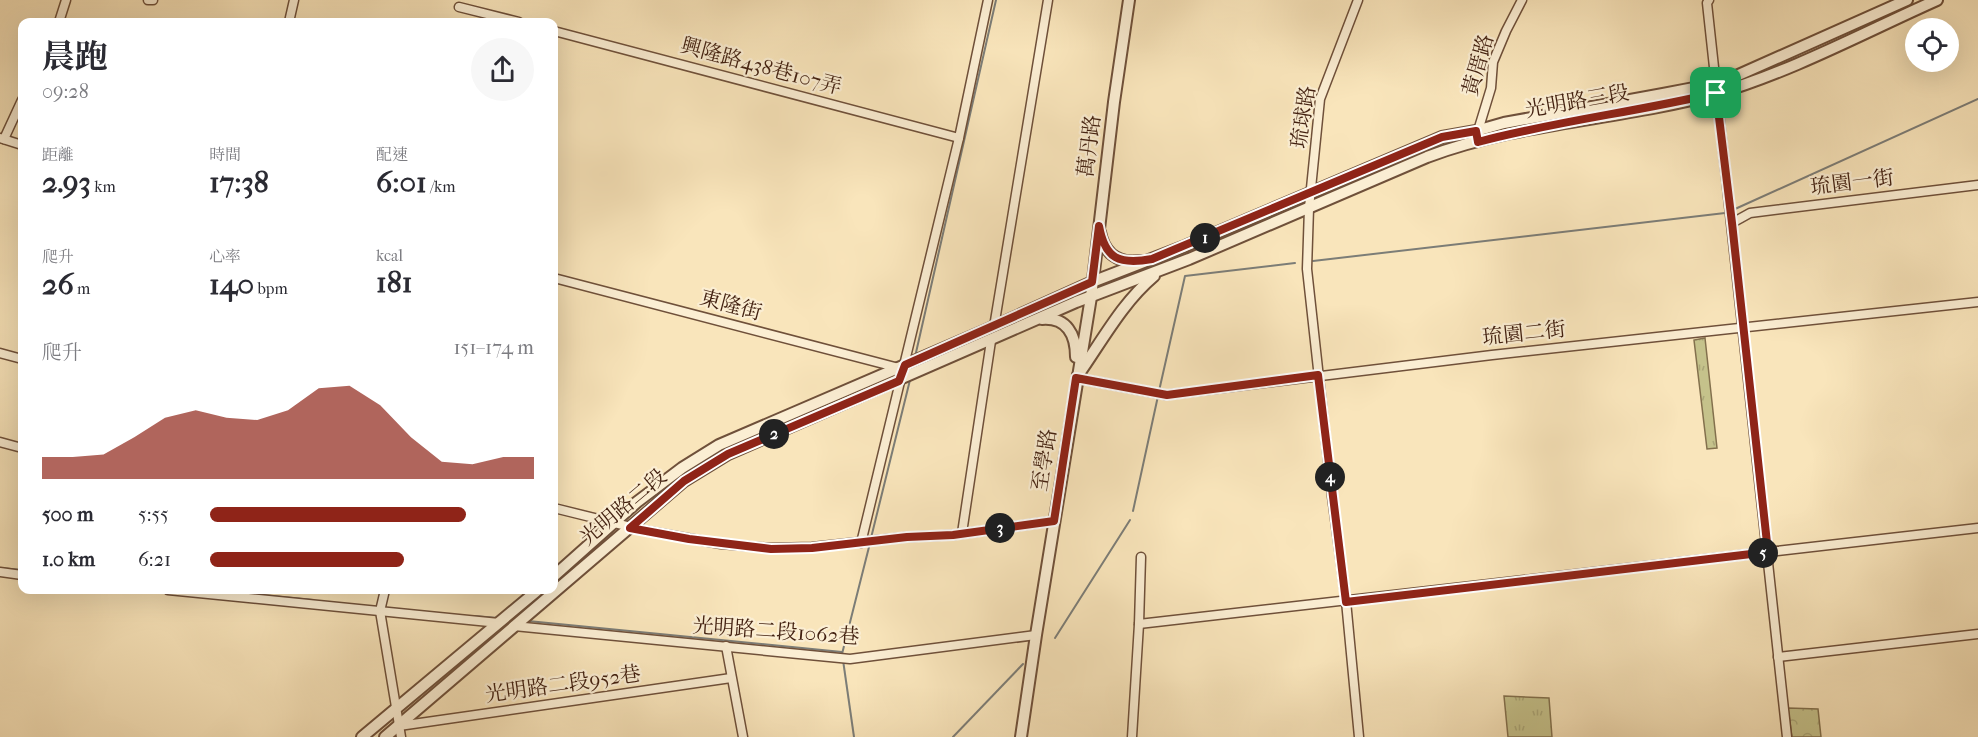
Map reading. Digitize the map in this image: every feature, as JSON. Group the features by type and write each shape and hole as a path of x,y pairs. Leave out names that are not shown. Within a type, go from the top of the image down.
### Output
{"street":[{"path":"60,18 66,0"},
{"path":"290,18 294,0"},
{"path":"861,543 959,138 988,0"},
{"path":"994,327 1048,0"},
{"name":"萬丹路","path":"1091,297 1129,0"},
{"name":"琉球路","path":"1358,0 1322,90 1310,193 1307,269 1346,602 1359,737"},
{"name":"黃厝路","path":"1477,137 1491,88 1493,62 1522,0"},
{"path":"1709,0 1707,3 1787,737"},
{"name":"光明路三段","path":"1716,88 1907,0"},
{"name":"光明路三段","path":"1091,297 1309,208 1477,137 1504,123 1663,94 1716,88 1777,72 1937,0"},
{"path":"459,7 503,18"},
{"name":"興隆路438巷107弄","path":"558,32 959,138"},
{"path":"18,108 2,139 18,144"},
{"name":"光明路三段","path":"1092,282 1442,137 1477,137"},
{"name":"琉園一街","path":"1732,223 1750,213 1978,185"},
{"path":"1099,226 1102,242 1109,254 1121,260 1135,262 1152,259"},
{"path":"1076,378 1138,289 1159,271"},
{"name":"東隆街","path":"558,279 902,372"},
{"name":"光明路二段","path":"558,573 684,481 728,454 1092,282"},
{"name":"光明路二段","path":"558,585 682,468 719,445 902,372 991,341 1091,297"},
{"name":"至學路","path":"1021,737 1035,635 1091,297"},
{"name":"琉園二街","path":"1076,378 1167,395 1318,375 1978,302"},
{"path":"1039,319 1049,318 1057,321 1066,326 1074,336 1076,378"},
{"path":"962,533 991,341"},
{"path":"0,353 18,358"},
{"path":"0,442 18,447"},
{"path":"558,509 621,526 689,539 771,549 812,548 1054,521"},
{"path":"1139,624 1978,528"},
{"path":"1132,737 1141,557"},
{"path":"0,572 18,574"},
{"path":"213,594 381,609 499,623"},
{"path":"384,594 381,609 399,722"},
{"name":"光明路二段","path":"386,737 499,623 533,594"},
{"name":"光明路二段","path":"361,737 399,722 514,626 548,594"},
{"name":"光明路二段1062巷","path":"514,626 850,659 1035,635"},
{"path":"1778,657 1978,634"},
{"path":"726,646 743,737"},
{"name":"光明路二段952巷","path":"399,722 731,678"}],"green space":[{"path":"1705,338 1717,448 1707,449 1694,340"},
{"path":"1504,696 1549,698 1552,737 1508,737"},
{"path":"1788,708 1818,709 1821,737 1792,737"}],"waterway":[{"path":"915,357 996,0"},
{"path":"1735,209 1978,99"},
{"path":"1313,261 1725,213"},
{"path":"1159,391 1185,276 1295,263"},
{"path":"871,538 910,380"},
{"path":"1133,511 1158,396"},
{"path":"1055,638 1130,520"},
{"path":"842,654 870,543"},
{"path":"0,568 18,570"},
{"path":"251,594 313,600"},
{"path":"474,616 498,618"},
{"path":"528,621 842,652"},
{"path":"843,660 854,737"},
{"path":"953,737 1023,664"}],"route":[{"path":"1716,93 1768,552 1346,602 1318,375 1167,395 1076,378 1054,521 953,535 907,537 812,548 771,549 722,544 630,528 684,481 728,454 899,381 905,365 1092,282 1099,226 1102,242 1109,254 1121,260 1135,262 1152,259 1442,137 1476,131 1478,142 1512,133 1610,116 1716,93"}]}
